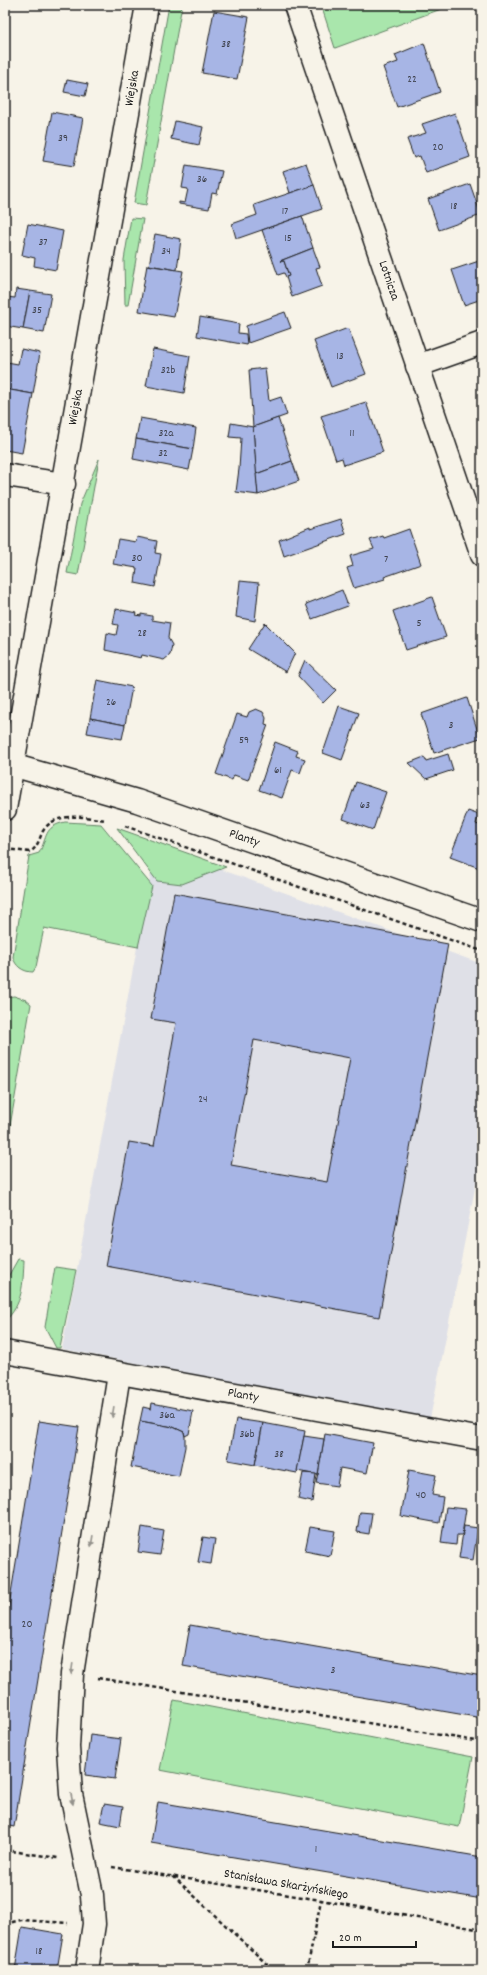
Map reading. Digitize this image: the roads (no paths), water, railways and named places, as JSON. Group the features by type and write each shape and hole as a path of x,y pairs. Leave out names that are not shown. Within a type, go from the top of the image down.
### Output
{"street":[{"name":"Wiejska","path":"5,809 9,764 64,484 147,5"},
{"name":"Lotnicza","path":"295,5 482,556"},
{"path":"417,366 482,343"},
{"path":"5,475 64,484"},
{"name":"Planty","path":"9,764 137,802 482,922"},
{"name":"Planty","path":"5,1352 482,1440"},
{"path":"87,1970 94,1924 92,1895 71,1794 68,1747 72,1674 119,1374"}]}
